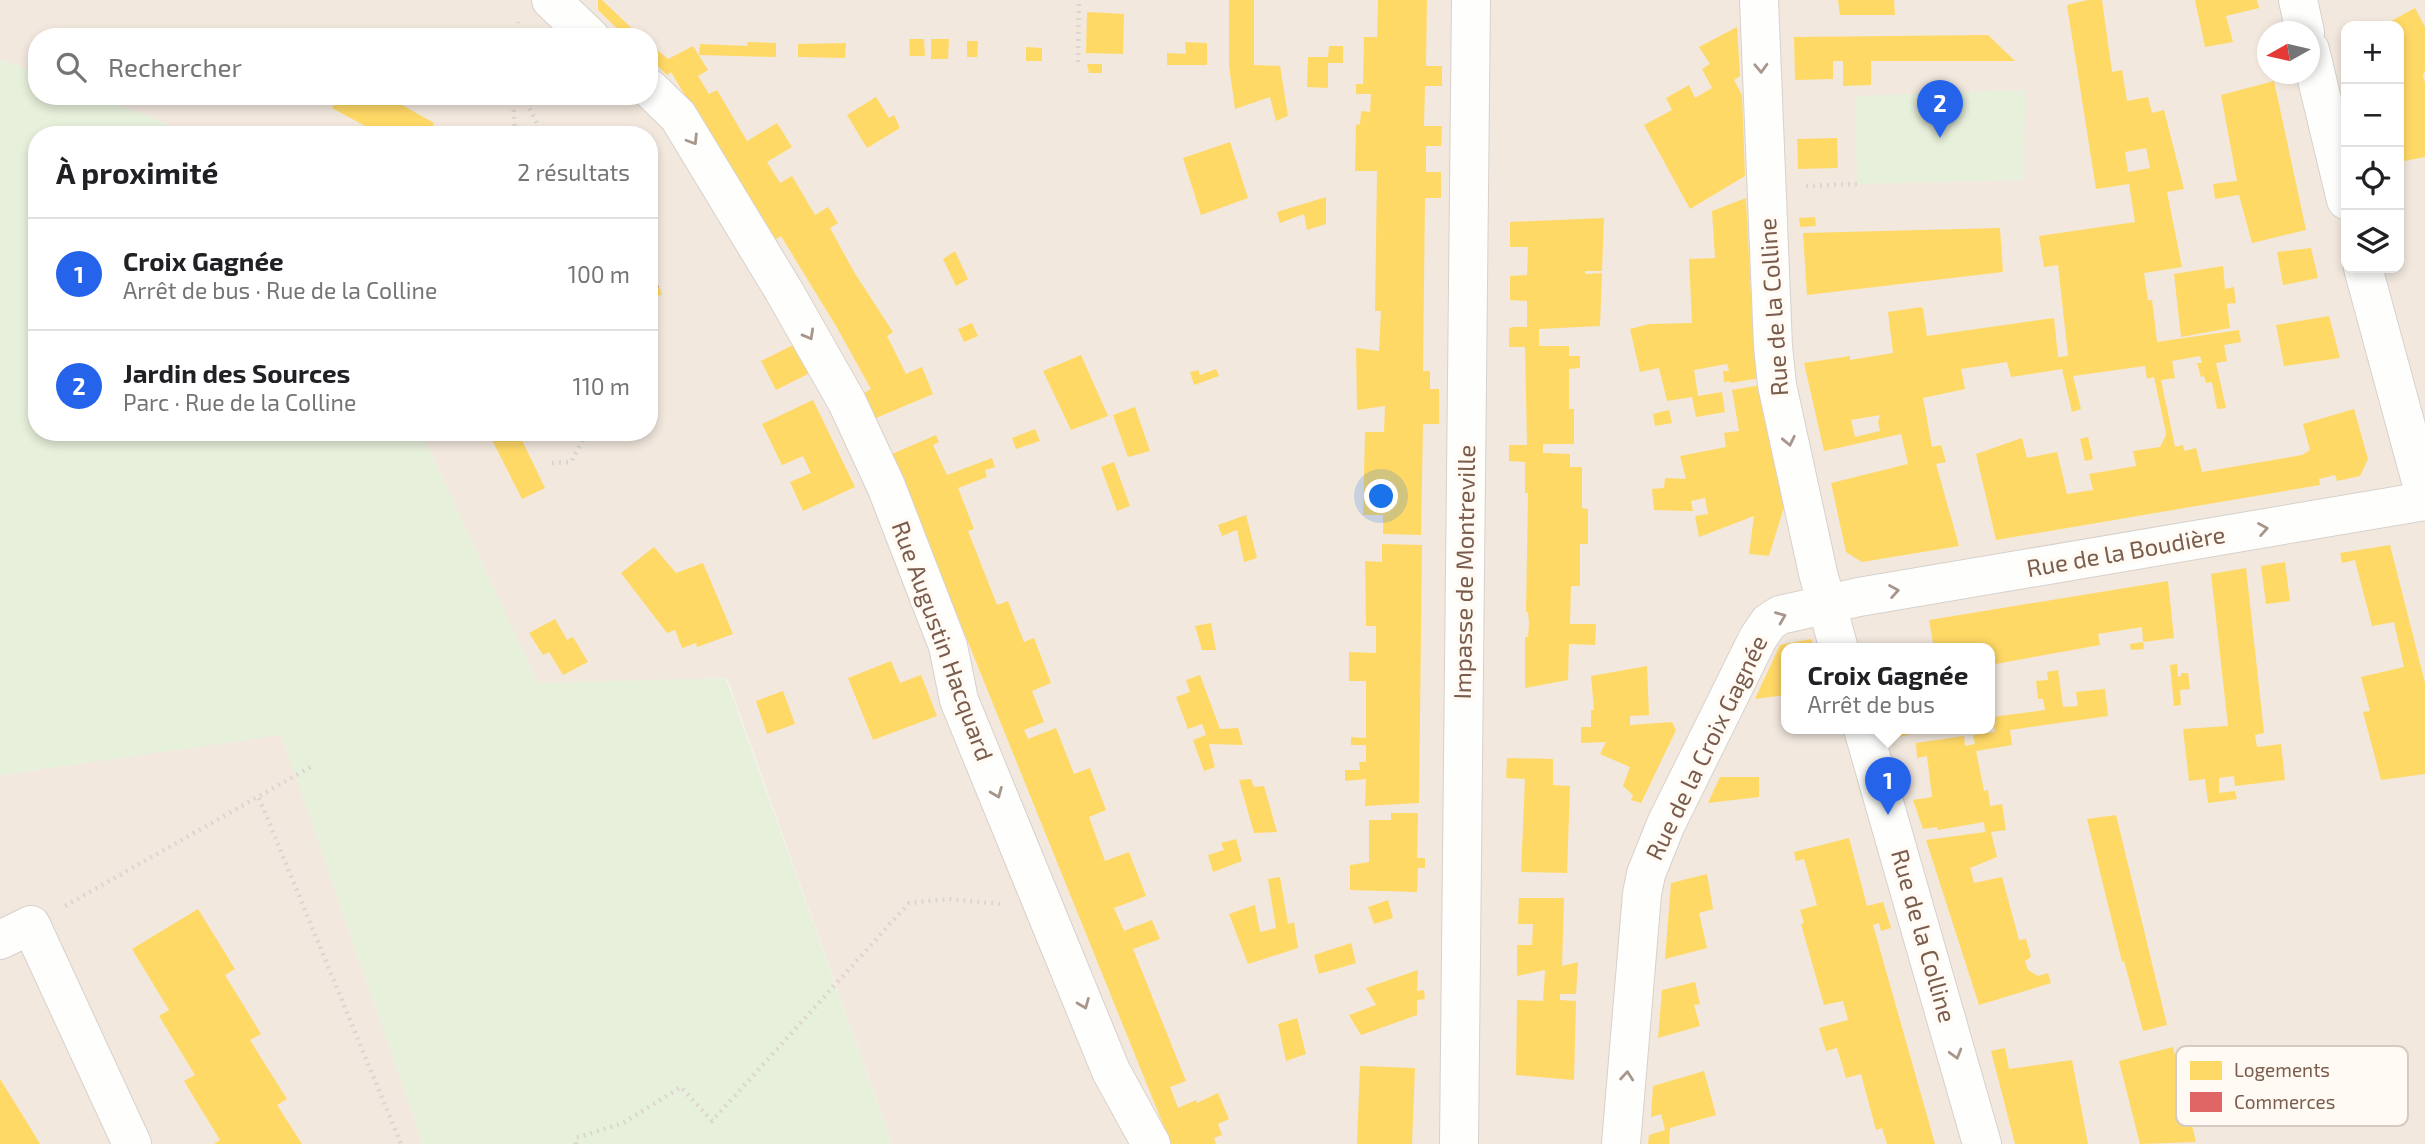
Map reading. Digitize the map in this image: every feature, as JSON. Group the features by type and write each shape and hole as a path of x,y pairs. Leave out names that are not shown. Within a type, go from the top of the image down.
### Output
{"street":[{"path":"551,0 581,28"},
{"name":"Impasse de Montreville","path":"1459,1144 1471,0"},
{"name":"Rue de la Colline","path":"1759,0 1773,346 1777,385 1818,573 1837,643"},
{"path":"2317,84 2341,180"},
{"name":"Rue Augustin Hacquard","path":"658,97 678,116 784,291 847,402 886,486 948,646 959,700 990,777 1111,1071 1151,1144"},
{"path":"2364,273 2425,499"},
{"name":"Rue de la Boudière","path":"1827,605 1859,597 2425,499"},
{"name":"Rue de la Croix Gagnée","path":"1621,1144 1642,894 1646,874 1667,824 1758,638 1769,622 1780,615 1827,605"},
{"name":"Rue de la Colline","path":"1864,734 1982,1144"},
{"path":"15,933 132,1144"}],"path":[{"path":"1078,62 1079,0"},
{"path":"513,105 515,126"},
{"path":"528,105 538,126"},
{"path":"1766,188 1857,184"},
{"path":"552,463 572,462 582,441"},
{"path":"15,933 314,765"},
{"path":"259,798 401,1144"},
{"path":"576,1144 576,1138 623,1123 681,1087 712,1121 909,903 949,899 1009,905"}],"shaded area":[{"path":"0,0 2425,0 2425,1144 892,1144 727,678 538,684 425,441 658,441 658,126 173,126 119,105 658,105 658,28 28,28 28,70 0,59"},
{"path":"281,734 423,1144 0,1144 0,775"}],"green space":[{"path":"0,59 28,70 28,105 119,105 173,126 28,126 28,441 425,441 538,683 726,678 892,1144 423,1144 281,735 0,775"},
{"path":"2025,90 2024,180 1857,184 1855,96"}],"building: Logements":[{"path":"598,0 602,0 632,28 617,28 598,10"},
{"path":"1229,0 1254,0 1254,65 1280,66 1288,116 1276,121 1270,97 1235,109 1229,66"},
{"path":"1378,0 1427,0 1426,66 1442,66 1442,86 1425,86 1424,126 1442,126 1441,146 1426,146 1426,172 1441,172 1441,198 1425,198 1423,371 1430,371 1430,389 1439,389 1439,424 1423,424 1421,535 1383,534 1383,515 1363,515 1365,432 1384,432 1385,406 1357,410 1356,348 1379,351 1381,311 1375,311 1377,171 1355,171 1356,125 1360,124 1361,111 1370,112 1371,94 1356,94 1356,84 1363,84 1364,37 1377,37"},
{"path":"1838,0 1894,0 1895,15 1840,15"},
{"path":"2102,0 2112,72 2122,70 2127,101 2148,97 2152,113 2164,110 2184,189 2167,192 2182,267 2144,273 2148,300 2152,300 2157,342 2239,330 2241,342 2224,345 2227,361 2216,363 2226,408 2217,409 2212,382 2206,383 2204,376 2201,377 2197,363 2202,363 2200,356 2172,361 2175,378 2161,380 2175,447 2183,445 2184,451 2196,448 2202,472 2302,455 2310,450 2303,424 2354,409 2368,459 2360,476 2337,481 2335,475 2319,479 2320,485 1996,540 1976,454 2022,438 2027,458 2057,452 2067,494 2093,490 2089,474 2136,466 2133,451 2160,447 2166,435 2165,428 2154,377 2147,379 2145,366 2073,376 2081,409 2072,412 2062,369 2011,377 2007,362 1961,369 1965,389 1923,398 1932,447 1941,445 1946,462 1936,464 1959,546 1862,562 1846,552 1831,483 1908,464 1901,434 1824,451 1804,363 1850,356 1850,360 1893,353 1888,312 1921,307 1927,336 2054,318 2058,357 2068,356 2058,265 2044,267 2039,236 2135,222 2129,184 2096,189 2067,5","holes":["2146,148 2150,168 2128,172 2125,152","1880,415 1880,431 1855,437 1851,420"]},
{"path":"2195,0 2257,0 2259,8 2226,16 2233,42 2205,47"},
{"path":"2415,8 2425,27 2425,157 2404,161 2404,21 2391,21"},
{"path":"1087,12 1124,14 1123,54 1086,53"},
{"path":"1737,27 1740,76 1734,80 1742,95 1745,176 1690,209 1644,125 1672,110 1666,98 1689,85 1695,98 1712,88 1702,69 1710,64 1699,47"},
{"path":"1988,35 2015,61 1871,61 1871,85 1843,86 1843,61 1833,61 1833,79 1795,80 1794,37"},
{"path":"909,39 924,39 925,56 910,56"},
{"path":"931,39 949,39 948,59 931,59"},
{"path":"967,41 978,41 977,57 967,57"},
{"path":"748,42 776,43 776,57 699,55 700,44 747,46"},
{"path":"1185,42 1207,43 1207,65 1167,65 1167,53 1186,54"},
{"path":"846,43 845,58 798,57 798,44"},
{"path":"693,46 708,70 698,76 709,94 717,90 747,141 777,123 792,147 767,162 780,183 792,176 815,215 828,207 838,223 830,228 854,272 893,332 887,336 906,374 922,367 933,394 876,418 864,393 871,389 836,326 781,236 773,241 671,72 667,75 658,66 658,51 668,59"},
{"path":"1329,46 1343,46 1343,63 1328,63 1328,88 1307,87 1308,57 1328,57"},
{"path":"1026,47 1042,48 1042,61 1026,61"},
{"path":"1087,64 1102,64 1102,73 1089,73"},
{"path":"2263,84 2275,84 2306,230 2252,243 2239,195 2215,199 2213,184 2237,181 2221,95"},
{"path":"876,97 889,118 894,115 900,128 867,148 847,115"},
{"path":"334,105 402,105 434,123 432,126 365,126 332,108"},
{"path":"1837,138 1838,168 1798,169 1797,139"},
{"path":"1230,142 1248,198 1201,215 1183,158"},
{"path":"1326,197 1326,224 1307,230 1304,214 1280,223 1277,212"},
{"path":"1746,198 1752,314 1760,378 1724,382 1723,371 1729,371 1727,364 1694,370 1698,396 1722,392 1725,412 1696,417 1692,397 1667,401 1659,368 1640,372 1630,329 1649,324 1692,323 1689,259 1715,258 1712,211"},
{"path":"1815,217 1816,226 1800,227 1799,218"},
{"path":"1604,218 1602,271 1585,271 1585,274 1602,273 1600,326 1539,329 1539,346 1569,346 1569,356 1580,356 1580,368 1569,369 1569,409 1574,409 1574,444 1543,444 1543,453 1570,454 1570,467 1582,467 1582,508 1588,509 1588,544 1580,544 1580,586 1571,586 1570,624 1596,624 1595,645 1569,644 1568,680 1525,688 1525,637 1528,637 1529,623 1526,612 1528,493 1525,493 1525,462 1509,461 1509,445 1527,445 1525,347 1509,347 1509,329 1527,327 1527,301 1510,300 1510,276 1527,275 1528,247 1510,247 1510,222"},
{"path":"2000,228 2003,272 1807,295 1803,233"},
{"path":"2311,248 2318,278 2283,285 2277,252"},
{"path":"955,251 968,279 956,286 943,259"},
{"path":"2223,266 2225,289 2234,287 2236,303 2227,304 2230,328 2181,337 2174,274"},
{"path":"2329,316 2340,358 2284,366 2276,325"},
{"path":"972,323 978,336 964,342 958,329"},
{"path":"793,345 810,373 776,390 761,361"},
{"path":"1081,355 1108,416 1071,430 1043,371"},
{"path":"1216,369 1219,376 1194,385 1190,372 1198,370 1200,375"},
{"path":"1761,385 1784,507 1769,556 1749,554 1754,516 1699,537 1695,516 1708,514 1705,498 1691,501 1693,511 1654,510 1652,489 1664,488 1665,478 1686,479 1680,456 1726,447 1724,433 1739,431 1732,390"},
{"path":"813,400 855,487 803,511 790,482 811,473 803,456 782,465 762,424"},
{"path":"1135,407 1150,451 1128,457 1113,415"},
{"path":"1669,410 1672,423 1655,426 1653,414"},
{"path":"1035,429 1040,441 1016,449 1012,438"},
{"path":"936,435 939,442 933,445 947,475 992,458 995,467 985,470 987,477 958,488 974,529 968,531 997,605 1008,601 1024,642 1034,638 1051,683 1032,691 1044,722 1024,730 1028,739 1056,728 1074,774 1090,768 1106,810 1089,817 1105,861 1129,852 1146,896 1114,908 1124,931 1152,920 1160,939 1133,949 1186,1081 1170,1087 1178,1108 1218,1093 1229,1119 1218,1124 1222,1135 1214,1138 1216,1144 1171,1144 892,454"},
{"path":"2088,437 2093,459 2085,461 2080,439"},
{"path":"493,441 522,441 545,488 522,499"},
{"path":"1114,462 1130,506 1117,511 1101,467"},
{"path":"1246,515 1257,558 1244,562 1237,530 1222,536 1218,525"},
{"path":"1382,544 1422,545 1419,803 1365,806 1366,779 1345,781 1345,770 1360,770 1359,762 1366,762 1366,745 1351,745 1351,737 1366,738 1366,681 1349,681 1349,652 1376,653 1376,626 1366,626 1365,561 1382,562"},
{"path":"2390,545 2425,683 2425,774 2381,780 2363,712 2370,711 2361,677 2404,667 2394,622 2372,626 2355,560 2342,563 2340,553"},
{"path":"654,547 676,573 703,563 733,634 697,647 696,643 682,648 675,630 667,633 621,573"},
{"path":"2285,562 2290,601 2266,604 2261,566"},
{"path":"2246,568 2264,733 2255,735 2257,747 2281,744 2285,780 2235,786 2234,776 2219,778 2219,793 2235,791 2237,799 2208,803 2205,779 2189,781 2183,729 2228,726 2211,574"},
{"path":"2168,581 2174,638 2143,642 2142,627 2098,634 2100,645 1995,664 1995,643 1933,643 1929,620"},
{"path":"555,619 567,640 573,637 588,662 563,675 549,652 543,655 529,633"},
{"path":"1211,623 1216,650 1202,650 1195,626"},
{"path":"1811,639 1813,643 1790,643"},
{"path":"2143,642 2144,649 2131,650 2130,644"},
{"path":"1780,645 1781,696 1755,699"},
{"path":"891,661 900,683 921,675 937,716 873,740 848,678"},
{"path":"2177,664 2178,677 2181,673 2188,673 2190,689 2180,690 2181,705 2174,706 2170,665"},
{"path":"1647,666 1649,715 1630,716 1630,725 1672,722 1676,730 1641,803 1631,800 1633,795 1623,786 1630,767 1600,754 1606,742 1581,743 1581,727 1591,727 1591,710 1594,710 1591,676"},
{"path":"2058,670 2063,707 2078,706 2076,692 2105,689 2108,716 2010,730 2012,745 1976,751 1984,791 1988,790 1990,806 2002,804 2006,830 1991,832 1997,857 1970,868 1974,883 2002,877 2019,940 2026,939 2031,957 2025,961 2028,970 2038,976 2048,973 2051,983 1979,1005 1926,840 1985,832 1984,822 1938,830 1937,827 1923,829 1913,800 1932,797 1927,756 1917,758 1916,743 1964,736 1965,746 1975,744 1973,735 1995,734 1995,717 2045,710 2043,699 2038,699 2036,681 2048,680 2047,672"},
{"path":"1200,675 1220,729 1238,728 1243,745 1209,744 1215,767 1204,771 1193,740 1206,735 1203,726 1202,724 1188,729 1176,697 1190,692 1186,680"},
{"path":"783,691 795,724 767,734 756,701"},
{"path":"1893,734 1911,734 1894,738"},
{"path":"1507,758 1553,759 1553,785 1570,786 1567,873 1521,872 1525,779 1506,778"},
{"path":"1720,777 1759,777 1759,797 1708,803"},
{"path":"1251,779 1254,787 1264,786 1277,832 1254,833 1239,780"},
{"path":"1391,813 1418,813 1417,858 1425,858 1425,868 1418,868 1417,892 1350,890 1350,865 1369,862 1369,820 1391,820"},
{"path":"2116,815 2167,1025 2143,1031 2124,961 2122,962 2087,819"},
{"path":"1849,838 1867,906 1883,902 1891,928 1881,931 1879,923 1873,925 1935,1144 1887,1144 1882,1128 1876,1130 1861,1074 1846,1078 1837,1048 1826,1051 1819,1028 1848,1020 1843,1001 1824,1005 1801,924 1804,923 1800,910 1817,905 1804,859 1796,861 1794,852"},
{"path":"1236,839 1242,861 1213,872 1208,855 1224,850 1221,843"},
{"path":"1707,874 1713,909 1699,913 1707,948 1665,959 1671,883"},
{"path":"1280,877 1288,924 1294,922 1298,948 1248,964 1229,914 1255,905 1260,932 1276,928 1268,879"},
{"path":"1519,898 1564,898 1562,966 1578,962 1576,994 1560,994 1560,1000 1576,1001 1574,1080 1516,1075 1517,1000 1543,1001 1545,970 1517,976 1517,945 1532,945 1533,924 1518,924"},
{"path":"1388,900 1393,918 1374,924 1368,907"},
{"path":"198,909 235,969 225,975 261,1034 250,1040 287,1099 277,1105 302,1144 214,1144 220,1140 184,1081 195,1075 159,1016 169,1010 132,949"},
{"path":"1351,943 1356,963 1319,974 1314,955"},
{"path":"1418,970 1417,991 1424,990 1425,999 1417,1000 1417,1015 1361,1035 1349,1015 1376,1005 1366,988"},
{"path":"1695,982 1700,1004 1694,1005 1700,1026 1658,1038 1662,990"},
{"path":"1297,1018 1306,1054 1286,1061 1278,1024"},
{"path":"2173,1047 2176,1059 2176,1126 2192,1126 2196,1142 2140,1144 2119,1061"},
{"path":"2005,1048 2009,1069 2072,1060 2088,1144 2015,1144 1991,1051"},
{"path":"1360,1066 1415,1068 1412,1144 1357,1144"},
{"path":"1704,1071 1716,1115 1670,1128 1669,1144 1648,1144 1649,1135 1665,1130 1661,1114 1651,1117 1653,1086"},
{"path":"0,1079 28,1124 40,1144 0,1144"}],"place":[{"name":"Jardin des Sources","path":"1940,138"},
{"name":"Croix Gagnée","path":"1888,815"}]}
